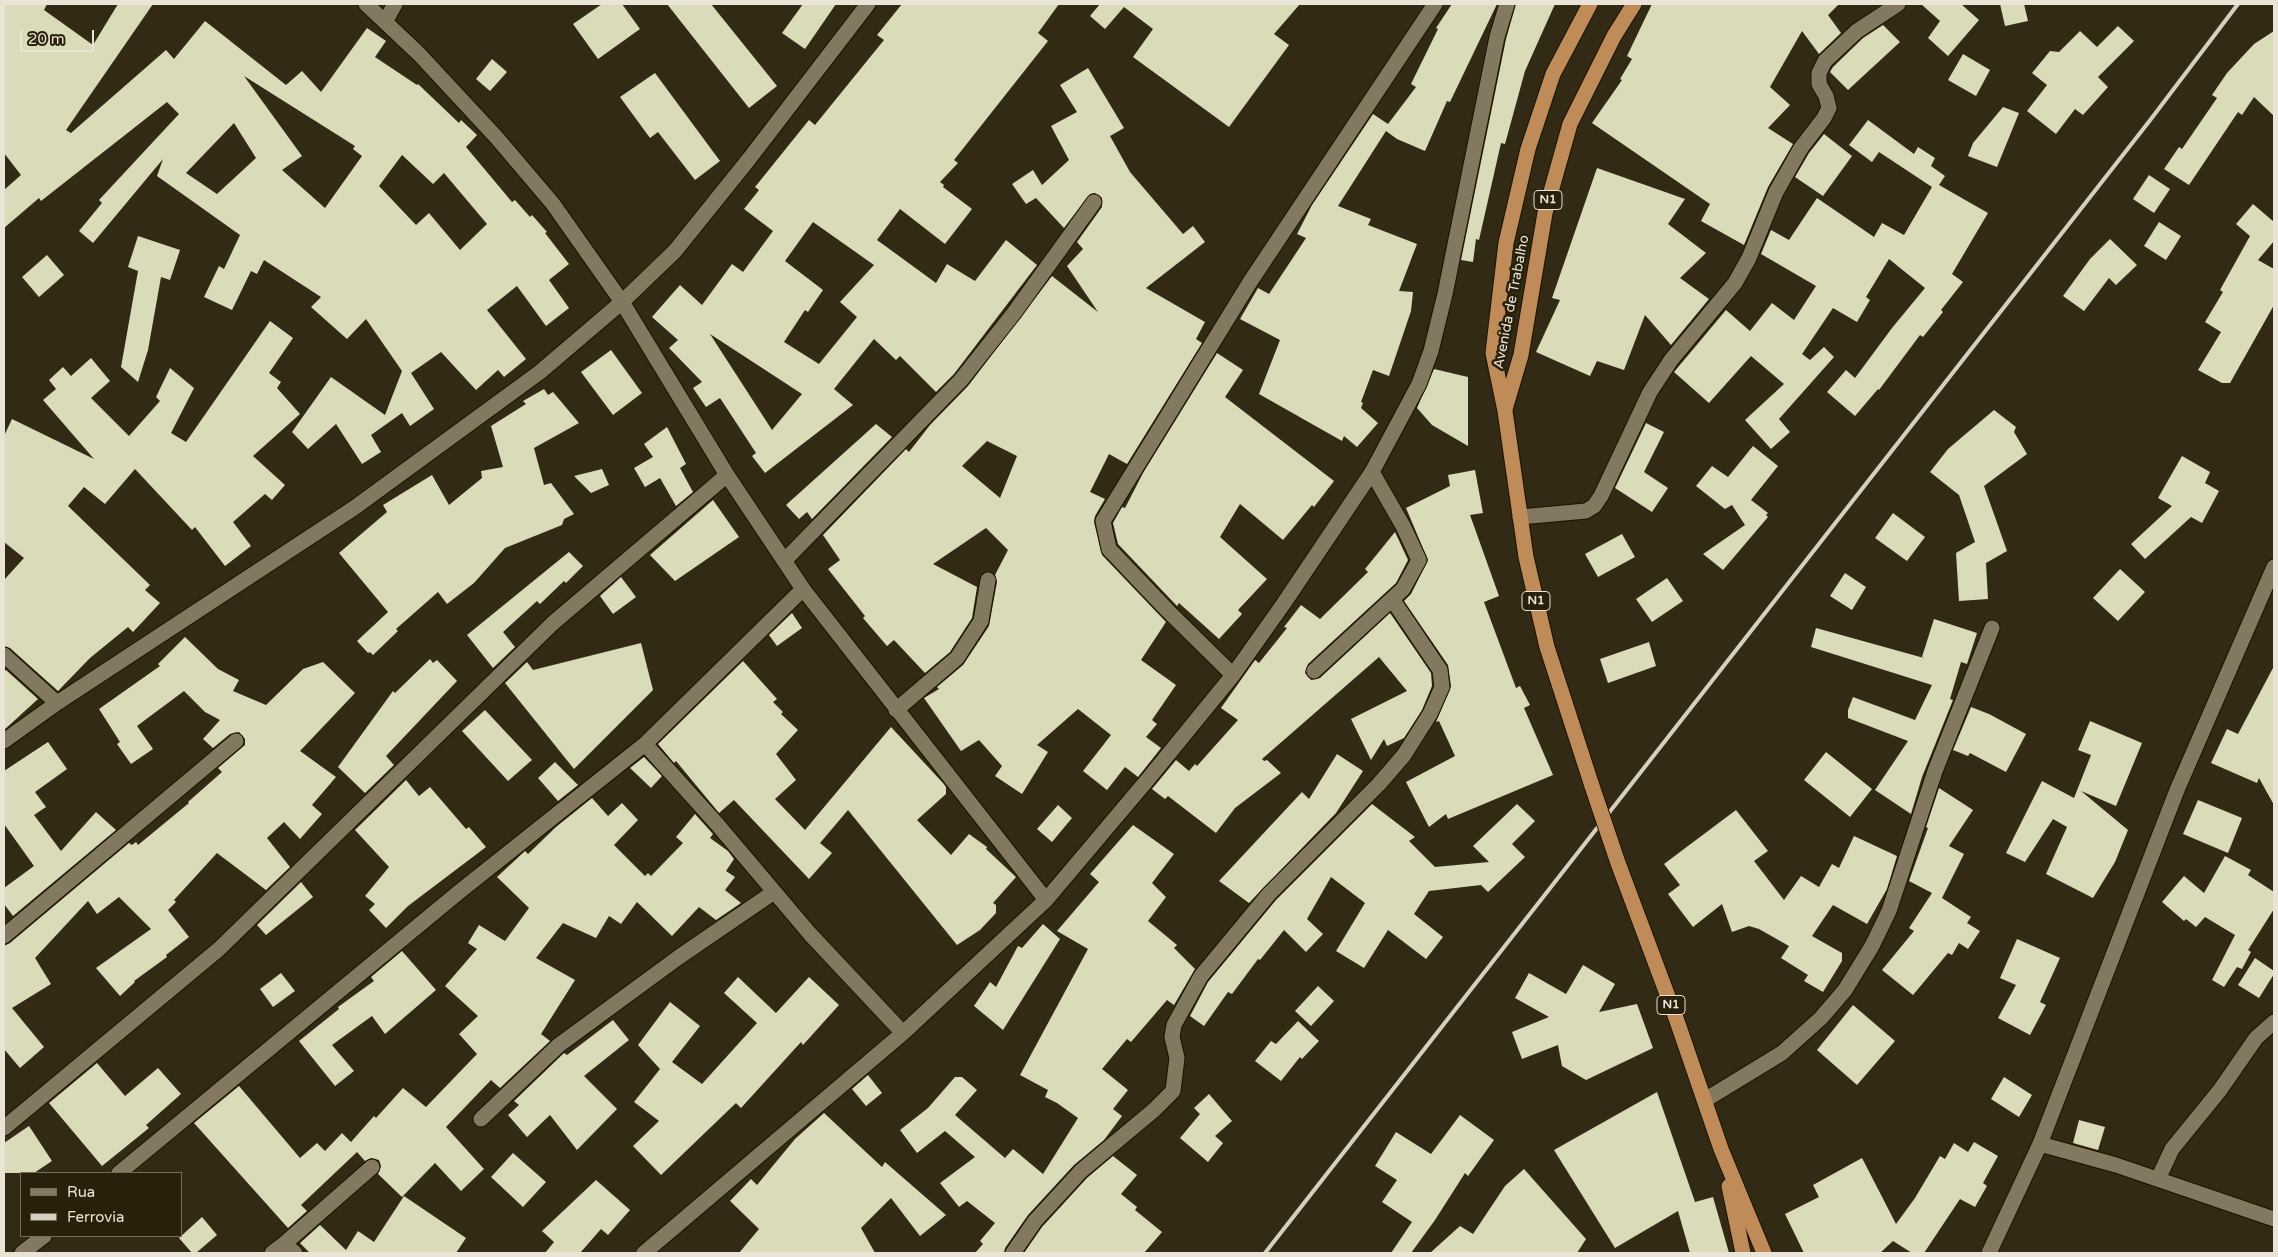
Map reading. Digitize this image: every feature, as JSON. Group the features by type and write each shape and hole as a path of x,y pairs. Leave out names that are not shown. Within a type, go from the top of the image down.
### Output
{"highway":[{"name":"Avenida de Trabalho","path":"1505,411 1493,353 1506,242 1528,149 1553,74 1590,4"},
{"name":"Avenida de Trabalho","path":"1505,411 1521,355 1545,213 1570,124 1614,36 1634,4"},
{"name":"N1","path":"1505,411 1526,557 1547,647 1618,863 1705,1100 1721,1149 1764,1253"},
{"name":"N1","path":"1721,1149 1743,1253"}],"street":[{"path":"366,4 419,54 497,138 553,204 622,302 727,475 803,589 1046,900"},
{"path":"385,22 395,4"},
{"path":"4,741 57,703 354,508 540,372 622,302 675,251 749,159 868,4"},
{"path":"1232,675 1109,549 1103,520 1250,282 1435,4"},
{"path":"644,1253 904,1033 1046,900 1149,778 1232,675 1284,603 1372,472 1419,384 1431,351 1445,294 1497,37 1507,4"},
{"path":"1520,517 1586,510 1594,506 1650,392 1671,360 1735,283 1749,258 1780,185 1801,148 1824,118 1829,108 1826,96 1819,84 1819,73 1824,61 1857,31 1898,4"},
{"path":"784,561 961,380 1014,313 1094,202"},
{"path":"1314,671 1403,589 1419,560 1403,526 1372,472"},
{"path":"4,1128 219,948 553,623 727,475"},
{"path":"1989,1253 2040,1144 2177,790 2274,567"},
{"path":"896,710 957,658 981,621 988,580"},
{"path":"120,1172 459,892 646,744 803,589"},
{"path":"1012,1253 1035,1221 1081,1171 1173,1092 1177,1058 1172,1038 1174,1025 1201,976 1269,894 1379,784 1404,755 1430,714 1442,687 1440,670 1392,599"},
{"path":"1705,1100 1782,1053 1821,1018 1845,990 1872,946 1889,912 1935,771 1992,628"},
{"path":"4,655 57,703"},
{"path":"4,936 236,741"},
{"path":"646,744 718,824 810,934 904,1033"},
{"path":"481,1119 558,1045 679,957 774,892"},
{"path":"2158,1179 2172,1149 2220,1090 2256,1038 2274,1022"},
{"path":"2040,1144 2116,1165 2274,1219"},
{"path":"284,1250 372,1166"},
{"path":"22,1253 43,1237"}],"building":[{"path":"4,4 47,4 44,10 93,45 118,4 153,4 66,130 71,133 166,50 174,59 205,21 286,85 302,71 321,92 367,28 386,41 375,57 418,84 459,123 461,120 477,135 466,147 512,202 515,200 547,232 545,233 569,264 549,280 569,308 546,326 517,286 487,310 526,359 504,377 498,370 476,390 441,352 411,373 434,409 410,426 402,413 371,435 381,452 362,464 336,424 308,449 292,432 331,377 385,415 402,371 366,319 347,339 311,307 321,297 264,260 257,274 251,271 232,310 204,297 219,266 224,269 240,235 157,176 163,159 93,243 79,231 102,203 99,200 179,114 167,102 41,201 39,198 4,228 4,190 21,175 4,153","holes":["244,76 355,146 353,149 362,156 325,208 282,170 302,156","234,123 256,158 217,194 186,173","402,155 433,184 444,173 487,224 460,250 429,213 416,225 379,186"]},
{"path":"602,4 622,4 640,29 598,59 573,24"},
{"path":"667,4 711,4 777,86 749,108"},
{"path":"803,4 836,4 805,49 782,33"},
{"path":"902,4 1059,4 1038,33 1048,41 954,160 958,163 940,182 944,185 943,187 972,209 945,244 900,209 877,240 936,283 947,264 975,281 1006,240 1037,265 954,374 936,392 900,356 896,360 874,339 834,389 853,405 765,473 752,456 756,453 720,398 706,407 693,388 702,382 669,348 678,340 652,317 680,285 702,305 732,264 743,272 773,231 744,209 759,190 755,187 809,120 815,125 884,40 877,35","holes":["813,222 874,265 840,302 857,317 819,364 784,342 805,310 808,312 823,290 785,261","710,334 802,394 772,430"]},
{"path":"1100,4 1300,4 1274,34 1289,45 1229,127 1133,57 1153,29 1124,7 1105,29 1090,16"},
{"path":"1452,4 1497,4 1450,102 1447,101 1425,151 1397,139 1386,131 1338,206 1371,219 1368,225 1417,244 1399,291 1413,292 1411,311 1389,376 1373,370 1361,402 1363,403 1361,408 1378,423 1357,447 1344,436 1342,441 1259,394 1280,340 1240,319 1258,288 1269,294 1306,238 1297,234 1312,205 1373,114 1388,124 1416,87 1411,84 1438,29 1436,28"},
{"path":"1516,4 1555,4 1525,71 1505,144 1501,143 1479,240 1476,239 1473,262 1461,260 1506,39"},
{"path":"1652,4 1839,4 1828,15 1841,33 1819,54 1802,31 1770,87 1790,105 1768,128 1793,144 1768,187 1744,245 1701,221 1710,204 1592,123 1622,80 1620,79 1632,59 1627,56"},
{"path":"1921,4 1961,4 1979,20 1948,56 1928,38 1940,21"},
{"path":"2000,4 2024,4 2028,21 2005,26"},
{"path":"1883,25 1900,42 1848,90 1830,72 1863,38"},
{"path":"2118,26 2134,41 2098,77 2108,87 2083,115 2075,109 2056,134 2027,111 2047,85 2032,73 2050,51 2059,52 2080,31 2097,47"},
{"path":"2274,31 2274,116 2254,97 2242,115 2238,112 2189,185 2164,169 2179,147 2182,149 2217,98 2212,95 2227,73 2254,44"},
{"path":"1963,54 1990,70 1976,96 1948,80"},
{"path":"492,59 507,72 490,91 476,79"},
{"path":"1088,68 1124,128 1110,136 1130,172 1183,234 1193,226 1205,242 1146,288 1205,322 1196,339 1202,343 1127,464 1109,454 1090,492 1105,499 1095,516 1094,522 1102,555 1166,622 1141,660 1176,685 1152,720 1157,724 1146,737 1161,748 1138,777 1125,767 1107,790 1083,771 1111,735 1078,709 1037,745 1048,752 1022,794 995,776 1002,766 979,740 961,751 924,698 939,689 937,687 963,665 989,626 997,582 995,575 1008,550 986,528 933,564 977,587 972,618 950,652 925,673 894,640 887,646 863,618 865,616 828,569 840,560 823,535 906,449 909,452 930,425 968,386 1052,276 1098,312 1067,266 1083,249 1077,242 1102,207 1102,198 1095,193 1090,194 1064,228 1036,198 1026,204 1012,184 1033,170 1042,185 1069,160 1051,126 1077,112 1060,85","holes":["987,441 1017,456 1000,498 962,466"]},
{"path":"655,73 720,161 695,180 658,132 650,138 620,97"},
{"path":"2003,107 2019,113 1997,167 1968,156 1973,143"},
{"path":"1868,120 1914,154 1918,147 1935,158 1931,166 1945,176 1939,185 1988,213 1952,274 1963,282 1923,337 1920,335 1879,390 1855,416 1827,392 1846,370 1855,378 1925,288 1889,259 1866,297 1870,300 1857,322 1833,308 1802,354 1810,360 1824,347 1834,357 1779,419 1790,432 1771,449 1745,420 1784,384 1751,356 1709,403 1674,372 1726,310 1750,331 1772,303 1794,320 1816,286 1761,254 1771,230 1789,240 1817,198 1874,237 1882,223 1904,235 1932,187 1879,152 1872,162 1849,145"},
{"path":"1824,134 1852,156 1823,196 1795,177 1809,153"},
{"path":"1597,168 1685,199 1668,224 1706,253 1680,278 1709,299 1671,345 1645,315 1624,370 1597,361 1590,376 1536,352 1560,300 1552,298"},
{"path":"2149,175 2170,189 2154,213 2133,199"},
{"path":"2253,204 2274,222 2274,241 2258,260 2274,269 2274,305 2230,383 2222,383 2198,370 2221,332 2205,322 2223,292 2220,290 2250,236 2236,224"},
{"path":"2159,222 2181,236 2166,260 2144,246"},
{"path":"138,236 180,250 170,280 161,277 148,350 138,382 121,367 138,271 128,267"},
{"path":"2110,239 2137,265 2116,285 2109,278 2084,311 2063,296 2090,259"},
{"path":"47,255 64,275 39,297 22,277"},
{"path":"270,321 293,338 269,373 281,382 277,388 300,414 253,456 285,485 272,500 265,494 233,522 251,546 225,566 195,527 192,530 135,469 105,504 84,487 68,506 150,585 145,590 160,603 133,632 128,627 90,658 58,691 10,648 4,646 4,580 24,558 4,542 4,436 12,419 94,459 43,400 56,389 49,380 63,367 71,376 91,358 110,381 91,398 129,436 160,401 156,397 170,368 194,388 171,433 186,442"},
{"path":"611,350 642,393 613,415 581,372"},
{"path":"1217,353 1243,370 1225,397 1334,481 1314,507 1312,505 1283,540 1240,504 1220,537 1267,579 1238,610 1242,614 1219,639 1179,603 1177,606 1118,544 1113,523 1122,507 1125,508 1143,473"},
{"path":"1434,369 1468,377 1468,446 1432,425 1417,408"},
{"path":"544,389 548,395 553,392 579,423 534,448 544,485 551,483 574,514 564,519 562,525 505,548 474,583 447,604 438,592 396,629 398,631 373,655 370,652 368,653 357,641 388,612 339,553 387,512 383,505 432,475 449,505 482,478 481,471 503,467 491,426 526,404 523,401"},
{"path":"1994,410 2016,427 2014,432 2027,454 1984,486 2007,551 1986,563 1988,599 1959,601 1956,553 1975,542 1959,495 1930,472 1948,449"},
{"path":"1646,423 1664,432 1644,472 1668,488 1652,512 1615,488"},
{"path":"876,424 892,437 812,519 807,512 799,519 786,505"},
{"path":"667,427 686,464 680,468 693,492 676,506 660,478 645,487 634,468 653,457 644,444"},
{"path":"1753,446 1778,466 1751,500 1768,513 1766,515 1768,517 1723,570 1703,554 1745,525 1732,505 1725,509 1696,486 1712,466 1728,477"},
{"path":"2182,456 2210,472 2205,483 2219,491 2202,523 2191,517 2145,559 2131,544 2172,506 2158,498"},
{"path":"602,469 609,485 591,493 574,476"},
{"path":"1475,470 1483,513 1470,515 1499,596 1484,602 1516,688 1520,686 1530,705 1524,708 1553,775 1448,819 1446,814 1429,827 1406,782 1455,756 1439,721 1436,722 1451,686 1448,665 1404,601 1411,594 1428,560 1406,508 1450,486 1448,475"},
{"path":"713,500 739,537 675,581 650,555"},
{"path":"1893,513 1925,537 1907,561 1875,538"},
{"path":"1395,532 1408,560 1396,583 1308,664 1305,673 1311,680 1320,678 1390,613 1431,673 1432,686 1422,710 1404,738 1387,746 1384,739 1371,760 1351,719 1407,691 1379,657 1262,759 1264,761 1267,760 1281,773 1235,808 1216,833 1168,796 1165,799 1152,789 1176,760 1189,771 1195,764 1197,766 1238,720 1221,708 1255,660 1259,663 1287,628 1284,627 1301,605 1320,619 1368,572 1365,569"},
{"path":"1622,534 1635,557 1598,577 1585,554"},
{"path":"569,552 583,566 566,583 564,581 540,604 537,601 503,632 515,647 493,668 467,635"},
{"path":"2120,569 2145,592 2118,621 2093,598"},
{"path":"1845,573 1866,587 1852,610 1830,596"},
{"path":"621,577 636,597 613,614 600,596"},
{"path":"1667,578 1683,601 1652,622 1636,599"},
{"path":"792,613 802,628 777,646 769,635"},
{"path":"1934,619 1977,633 1967,664 1961,662 1950,699 1953,700 1922,777 1911,814 1875,790 1908,741 1848,718 1848,710 1853,697 1915,720 1932,685 1811,647 1816,628 1924,658 1922,657"},
{"path":"185,637 218,669 239,680 233,691 266,705 303,669 323,662 355,693 300,751 336,777 312,805 322,814 300,839 284,822 267,838 290,867 266,890 217,853 174,900 176,902 168,910 189,937 166,955 167,957 134,981 120,996 96,968 151,929 119,897 97,914 88,901 35,958 51,984 12,1008 44,1047 20,1068 4,1049 4,946 10,943 129,843 132,845 136,842 138,845 189,803 222,772 218,768 245,745 245,739 239,732 230,734 213,748 203,739 220,720 205,712 184,691 137,726 153,749 131,764 117,744 120,742 99,709 160,666 158,664"},
{"path":"1649,642 1656,666 1608,683 1600,659"},
{"path":"641,643 653,690 574,769 505,683 527,662 533,670"},
{"path":"430,659 433,663 437,660 457,681 386,756 394,765 365,793 338,767 393,691 395,693"},
{"path":"743,661 777,699 773,702 783,712 781,714 798,730 776,754 796,780 775,799 805,830 891,727 943,783 946,787 946,794 917,820 951,855 969,834 987,847 986,849 1016,877 993,903 996,905 996,913 980,930 957,945 848,810 820,843 832,853 809,879 734,800 719,813 676,761 674,763 658,744"},
{"path":"2274,666 2274,805 2259,778 2257,783 2211,763 2227,729 2238,734"},
{"path":"6,670 38,699 4,730 4,672"},
{"path":"1971,707 1989,714 2026,734 2006,772 1970,753 1968,756 1953,750"},
{"path":"485,710 532,760 508,781 462,731"},
{"path":"2090,721 2142,743 2116,806 2081,791 2128,830 2115,862 2093,898 2046,874 2067,827 2053,819 2025,862 2006,853 2042,781 2074,798 2091,755 2078,750"},
{"path":"48,742 67,769 35,792 46,807 34,815 61,851 96,812 116,830 13,916 4,904 4,888 34,866 4,824 4,771"},
{"path":"1826,752 1872,789 1850,817 1804,780"},
{"path":"1337,754 1363,771 1336,813 1249,903 1219,881 1302,792 1309,799"},
{"path":"644,757 662,776 651,788 630,768"},
{"path":"555,762 578,785 558,801 538,778"},
{"path":"406,780 419,796 430,787 466,829 469,827 486,847 408,906 386,928 369,910 375,904 365,896 389,867 355,830"},
{"path":"1939,788 1973,810 1949,846 1964,854 1942,898 1971,917 1967,923 1980,931 1968,949 1959,943 1952,955 1948,953 1913,995 1882,970 1914,931 1909,928 1932,893 1909,881 1928,828 1926,827"},
{"path":"592,798 608,816 622,803 638,820 614,845 645,876 648,873 651,876 683,843 676,837 695,814 713,834 710,838 728,851 734,859 726,871 735,877 725,890 741,903 716,920 699,907 672,936 637,902 621,924 609,916 596,938 563,923 536,958 575,980 541,1034 550,1041 500,1088 491,1080 446,1127 484,1169 461,1191 435,1163 402,1197 378,1174 381,1166 379,1160 371,1158 365,1161 357,1152 301,1205 307,1211 288,1228 194,1123 239,1086 300,1158 317,1143 325,1151 342,1133 351,1142 403,1088 426,1107 477,1054 459,1034 478,1016 445,986 477,949 468,943 479,925 505,941 529,908 497,877 525,851 528,854 556,827"},
{"path":"2198,800 2242,818 2228,853 2183,834"},
{"path":"1372,804 1415,837 1409,841 1435,867 1489,862 1473,846 1517,804 1535,821 1512,844 1525,857 1488,892 1481,885 1429,891 1414,914 1443,937 1426,959 1388,930 1364,968 1336,951 1365,903 1331,877 1307,919 1323,934 1306,952 1284,930 1260,960 1258,959 1232,994 1228,992 1204,1026 1190,1016 1208,982 1276,900"},
{"path":"1058,805 1072,818 1052,842 1037,829"},
{"path":"1736,810 1768,851 1754,861 1784,900 1801,876 1819,887 1832,864 1839,868 1854,836 1897,856 1887,889 1867,924 1833,905 1812,936 1842,953 1842,961 1823,992 1804,981 1808,975 1781,958 1789,946 1759,929 1749,926 1732,932 1722,904 1693,927 1668,894 1680,885 1664,864"},
{"path":"1133,825 1174,854 1152,883 1166,897 1148,921 1177,945 1174,948 1195,969 1174,1005 1167,1000 1131,1042 1127,1039 1102,1069 1128,1090 1113,1109 1122,1116 1104,1140 1074,1165 1028,1215 1005,1248 1004,1253 975,1253 983,1244 980,1241 995,1223 967,1201 959,1207 940,1183 975,1157 945,1131 917,1153 900,1130 928,1108 955,1077 962,1077 977,1090 955,1115 1005,1158 1013,1149 1043,1174 1078,1118 1045,1097 1048,1090 1020,1075 1088,949 1057,931 1099,882 1090,874"},
{"path":"2225,856 2251,870 2248,875 2274,892 2274,909 2248,950 2251,952 2242,969 2237,967 2224,987 2212,980 2235,935 2205,917 2196,927 2186,919 2184,921 2162,902 2184,876 2204,893"},
{"path":"301,882 313,897 266,935 257,925"},
{"path":"1043,924 1060,939 1003,1030 974,1006 990,982 996,987 1018,946 1022,948"},
{"path":"2017,939 2060,958 2040,1002 2046,1005 2030,1035 1998,1018 2016,985 2000,978"},
{"path":"402,951 436,990 385,1034 372,1016 332,1045 354,1071 335,1086 299,1041 339,1009 338,1007 374,981 371,977"},
{"path":"2255,958 2274,971 2259,998 2238,985"},
{"path":"1583,965 1615,984 1599,1012 1637,1004 1653,1048 1586,1080 1562,1066 1558,1045 1522,1059 1512,1032 1549,1017 1515,998 1529,973 1566,994"},
{"path":"281,973 295,991 273,1007 260,989"},
{"path":"738,977 776,1013 809,977 839,1005 803,1045 801,1042 741,1108 736,1103 661,1175 633,1146 659,1121 634,1102 660,1069 638,1045 670,1002 700,1026 672,1062 702,1084 757,1023 724,993"},
{"path":"1318,986 1334,1001 1311,1026 1295,1011"},
{"path":"1853,1005 1895,1041 1857,1085 1817,1050"},
{"path":"613,1020 629,1040 584,1076 617,1109 577,1150 550,1115 527,1137 508,1115 519,1105 514,1101 564,1053 567,1055"},
{"path":"1298,1021 1319,1041 1302,1059 1300,1057 1281,1081 1255,1061 1271,1041 1276,1044"},
{"path":"97,1063 125,1096 158,1068 181,1094 146,1125 149,1128 102,1166 49,1103"},
{"path":"868,1075 882,1093 866,1106 852,1089"},
{"path":"2004,1077 2032,1095 2019,1117 1991,1099"},
{"path":"1657,1092 1695,1202 1713,1197 1729,1253 1690,1253 1678,1211 1615,1248 1554,1150"},
{"path":"1209,1094 1232,1121 1215,1136 1223,1143 1208,1162 1180,1138 1200,1114 1194,1108"},
{"path":"824,1113 882,1167 885,1162 946,1215 920,1236 891,1198 861,1228 875,1253 739,1253 759,1229 730,1201 751,1179 757,1185 795,1139"},
{"path":"1460,1115 1494,1140 1468,1176 1465,1173 1411,1253 1391,1253 1412,1222 1382,1202 1397,1180 1375,1166 1396,1132 1431,1154"},
{"path":"2079,1120 2105,1127 2098,1150 2073,1143"},
{"path":"29,1126 52,1161 36,1172 4,1173 4,1143"},
{"path":"1974,1142 1998,1156 1983,1183 1987,1186 1975,1207 1960,1199 1924,1253 1912,1253 1893,1241 1880,1253 1804,1253 1785,1214 1819,1197 1813,1185 1862,1158 1896,1224 1915,1198 1940,1156 1945,1159 1954,1143 1968,1152"},
{"path":"513,1153 546,1182 523,1207 491,1177"},
{"path":"1113,1156 1137,1175 1121,1194 1137,1207 1135,1210 1162,1232 1144,1253 1024,1253 1042,1227 1087,1178"},
{"path":"1524,1169 1586,1239 1577,1253 1430,1253 1460,1226 1473,1234 1505,1186"},
{"path":"596,1180 630,1210 608,1235 601,1229 580,1253 545,1253 554,1242 542,1231"},
{"path":"404,1196 466,1238 456,1253 310,1253 300,1243 320,1225 346,1250 358,1231 374,1242"},
{"path":"202,1217 217,1235 196,1253 192,1253 179,1238"}],"railway":[{"path":"1265,1253 2151,119 2238,4"}]}
